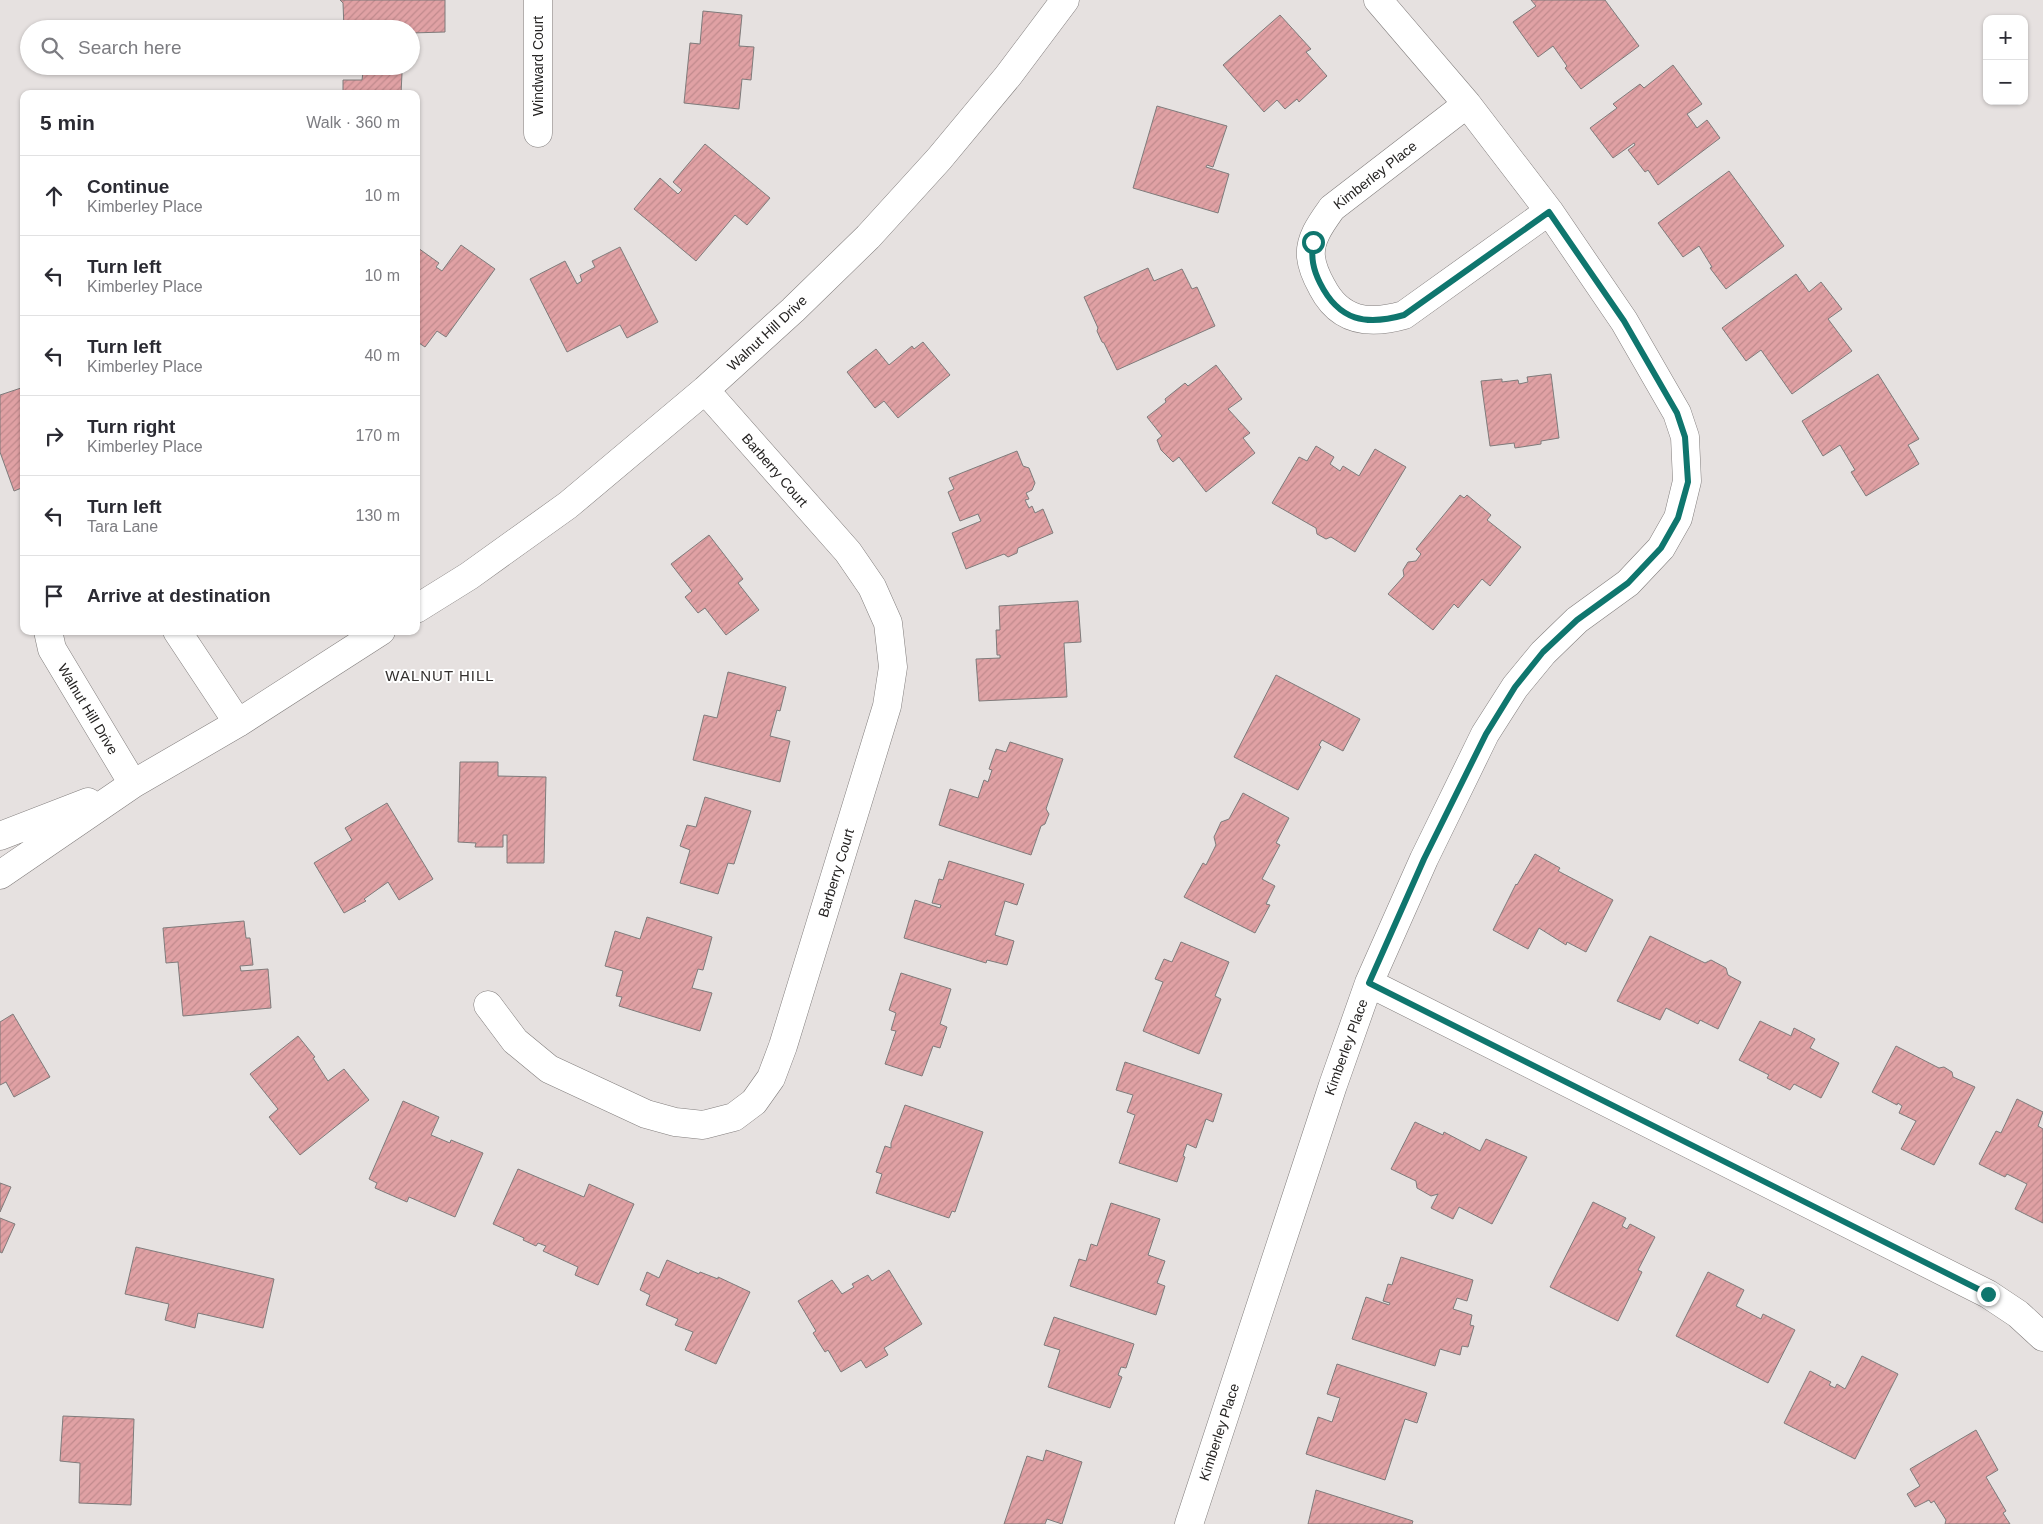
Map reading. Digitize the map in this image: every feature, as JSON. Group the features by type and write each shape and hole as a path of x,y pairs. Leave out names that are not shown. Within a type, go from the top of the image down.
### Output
{"street":[{"name":"Windward Court","path":"538,0 538,133"},
{"name":"Walnut Hill Drive","path":"420,607 469,576 568,505 705,390 793,310 868,237 939,159 1008,76 1065,0"},
{"name":"Kimberley Place","path":"1189,1524 1284,1229 1369,983 1428,850 1486,734 1515,687 1543,652 1577,620 1628,583 1661,548 1678,518 1688,482 1685,437 1677,413 1624,321 1549,212 1467,104 1378,0"},
{"name":"Kimberley Place","path":"1467,104 1332,208 1317,229 1311,257 1317,277 1328,298 1340,311 1369,321 1386,320 1404,315 1549,212"},
{"name":"Barberry Court","path":"488,1005 515,1041 549,1069 646,1114 675,1122 703,1125 734,1117 754,1102 771,1078 783,1046 887,706 893,667 888,623 872,587 848,552 705,390"},
{"name":"Walnut Hill Drive","path":"49,635 52,649 133,784"},
{"path":"180,635 238,723"},
{"path":"0,875 133,784 238,723 375,635"},
{"path":"0,836 133,784"},
{"path":"1369,983 1988,1294 2018,1314 2043,1337"}],"building":[{"path":"340,0 445,0 445,32 420,33 420,20 344,20 343,3"},
{"path":"1531,0 1605,0 1639,46 1581,89 1565,68 1567,66 1553,46 1538,57 1513,22 1536,6"},
{"path":"703,11 742,15 739,46 754,47 751,80 742,79 739,109 684,103 690,43 700,44"},
{"path":"1280,15 1311,49 1306,52 1327,76 1299,102 1297,99 1285,109 1277,100 1264,112 1223,65"},
{"path":"1673,65 1702,104 1687,114 1697,128 1707,120 1720,138 1658,185 1648,170 1645,172 1628,150 1635,145 1634,143 1613,158 1590,128 1617,108 1613,104 1640,84 1644,88"},
{"path":"363,75 402,75 401,90 343,90 343,80 362,80"},
{"path":"1157,106 1227,126 1213,167 1207,165 1206,167 1229,174 1218,213 1133,188"},
{"path":"705,144 770,198 747,225 735,215 696,261 634,209 660,178 678,194 682,190 673,182"},
{"path":"1729,171 1784,246 1726,289 1710,268 1712,267 1699,246 1683,257 1658,223"},
{"path":"461,245 495,269 446,337 437,331 425,347 420,344 420,249 439,263 436,267 442,271"},
{"path":"620,247 658,322 627,338 620,325 567,352 530,279 565,261 577,284 582,281 580,275 595,267 592,261"},
{"path":"1148,268 1154,281 1182,269 1192,289 1197,287 1215,326 1117,370 1097,331 1098,328 1084,297"},
{"path":"1796,274 1809,292 1821,282 1842,309 1828,319 1852,351 1792,394 1761,350 1746,361 1722,328"},
{"path":"923,342 950,375 898,418 884,401 875,408 847,372 876,349 889,365 912,346 914,349"},
{"path":"1216,365 1242,399 1228,409 1250,433 1243,438 1255,453 1206,492 1179,457 1173,462 1161,450 1157,440 1162,436 1147,417 1185,383 1188,386"},
{"path":"1551,374 1559,438 1541,441 1541,444 1515,448 1514,443 1490,446 1481,381 1502,379 1502,382 1518,380 1519,384 1528,382 1527,377"},
{"path":"1878,374 1919,439 1908,445 1919,464 1866,496 1851,472 1855,470 1840,445 1823,456 1802,421"},
{"path":"20,388 20,489 14,491 0,452 0,395"},
{"path":"1316,446 1334,457 1330,464 1340,471 1343,466 1359,476 1375,449 1406,467 1355,552 1331,537 1326,539 1317,534 1316,528 1272,503 1299,457 1307,461"},
{"path":"1017,451 1023,466 1029,468 1035,483 1032,490 1026,493 1029,499 1025,500 1029,508 1032,506 1035,513 1043,509 1053,533 1018,548 1017,553 1008,557 1004,554 966,569 952,533 981,521 978,514 960,521 948,492 954,489 949,478"},
{"path":"1460,495 1464,498 1467,495 1491,515 1487,520 1521,547 1490,586 1482,579 1458,608 1454,604 1433,630 1388,594 1404,576 1403,570 1408,562 1416,561 1421,554 1416,549"},
{"path":"709,535 743,579 738,583 759,610 726,635 705,608 698,613 685,597 692,591 671,564"},
{"path":"1078,601 1081,642 1064,643 1067,697 979,701 976,659 1000,658 1000,655 997,655 996,630 1000,630 999,606"},
{"path":"728,672 786,687 780,711 777,710 770,736 790,741 780,782 693,760 704,715 717,718"},
{"path":"1276,675 1360,719 1343,751 1322,740 1319,745 1321,747 1298,790 1234,757"},
{"path":"1010,742 1063,759 1046,809 1049,814 1045,824 1041,826 1031,855 939,825 950,789 978,798 984,780 988,782 992,770 989,769 996,749 1006,752"},
{"path":"460,762 498,762 498,776 546,777 544,863 507,863 507,835 503,835 503,847 475,847 476,843 458,842"},
{"path":"1243,793 1289,818 1276,843 1280,845 1262,879 1275,886 1266,904 1270,905 1255,933 1184,897 1203,863 1206,865 1216,845 1214,837 1221,822 1229,819"},
{"path":"705,797 751,811 734,864 728,863 718,894 680,883 690,850 680,846 687,825 696,827"},
{"path":"387,803 433,879 399,900 388,882 364,899 366,901 344,913 314,863 352,840 345,828"},
{"path":"1535,854 1560,868 1558,871 1613,900 1586,952 1567,942 1566,945 1539,928 1528,949 1493,930 1516,884"},
{"path":"949,861 1024,884 1017,905 1005,901 995,935 1014,941 1007,965 987,960 986,963 904,938 915,900 940,908 941,905 932,903 939,879 943,880"},
{"path":"647,917 712,937 703,970 698,969 692,988 712,993 700,1031 619,1006 622,997 616,996 623,971 605,966 615,931 640,939"},
{"path":"244,921 246,938 250,938 253,965 240,966 241,971 268,969 271,1008 183,1016 178,962 166,963 163,928"},
{"path":"1650,936 1705,963 1711,960 1726,968 1728,975 1741,982 1718,1029 1700,1020 1698,1024 1666,1008 1660,1020 1617,1001"},
{"path":"1181,942 1229,962 1215,996 1221,999 1199,1054 1143,1031 1163,982 1155,979 1164,959 1172,962"},
{"path":"901,973 951,989 940,1024 947,1027 940,1048 933,1046 922,1076 885,1064 896,1031 891,1030 896,1013 889,1010"},
{"path":"13,1014 50,1077 14,1097 6,1082 0,1085 0,1022"},
{"path":"1760,1021 1791,1036 1794,1028 1815,1039 1810,1048 1839,1063 1821,1098 1794,1084 1790,1090 1767,1078 1769,1075 1739,1060"},
{"path":"298,1036 315,1057 313,1058 328,1081 344,1069 369,1100 300,1155 269,1117 278,1109 250,1074"},
{"path":"1896,1046 1939,1068 1944,1067 1952,1072 1953,1077 1975,1087 1934,1165 1901,1149 1916,1121 1899,1113 1902,1106 1898,1103 1897,1105 1872,1092"},
{"path":"1125,1062 1222,1094 1213,1122 1206,1119 1196,1148 1187,1144 1177,1182 1119,1163 1135,1115 1127,1112 1133,1095 1116,1090"},
{"path":"2017,1099 2043,1112 2038,1126 2043,1129 2043,1223 2015,1209 2027,1184 2007,1174 2005,1177 1979,1164 1996,1131 2001,1133"},
{"path":"403,1101 439,1117 431,1135 450,1143 451,1140 483,1153 455,1217 409,1197 407,1202 375,1188 377,1183 369,1179"},
{"path":"905,1105 983,1132 955,1212 952,1211 949,1218 876,1193 882,1174 876,1172 885,1146 891,1148 891,1143"},
{"path":"1415,1122 1443,1135 1444,1132 1480,1151 1486,1139 1527,1157 1492,1224 1459,1207 1453,1219 1431,1208 1438,1194 1431,1196 1417,1188 1416,1181 1391,1169"},
{"path":"518,1169 584,1197 589,1184 634,1204 598,1285 575,1275 578,1267 543,1251 546,1246 538,1243 536,1246 523,1240 524,1238 493,1224"},
{"path":"0,1183 11,1187 0,1212"},
{"path":"1593,1202 1626,1218 1622,1226 1627,1229 1630,1224 1655,1237 1638,1270 1642,1272 1618,1321 1550,1287"},
{"path":"1111,1203 1160,1219 1148,1255 1165,1261 1157,1283 1165,1286 1156,1315 1070,1286 1079,1259 1086,1261 1091,1244 1097,1246"},
{"path":"0,1218 15,1224 2,1253 0,1252"},
{"path":"136,1247 274,1279 263,1328 198,1313 195,1328 165,1320 169,1304 125,1294"},
{"path":"1401,1257 1473,1280 1467,1301 1457,1298 1453,1309 1472,1315 1470,1325 1474,1326 1468,1347 1462,1346 1460,1355 1440,1349 1435,1366 1352,1339 1366,1297 1389,1305 1390,1303 1383,1301 1388,1284 1392,1285"},
{"path":"667,1260 699,1274 700,1272 718,1279 718,1277 750,1292 716,1364 685,1350 693,1332 675,1325 678,1319 646,1305 650,1295 640,1290 647,1272 659,1278"},
{"path":"889,1270 922,1324 884,1348 888,1355 866,1368 861,1360 841,1372 828,1350 825,1352 813,1333 816,1331 798,1301 832,1280 842,1294 854,1287 852,1284 868,1275 872,1281"},
{"path":"1708,1272 1744,1290 1736,1306 1761,1319 1763,1314 1795,1330 1768,1383 1676,1336"},
{"path":"1054,1317 1134,1344 1126,1368 1121,1367 1118,1375 1122,1377 1110,1408 1048,1387 1060,1350 1044,1345"},
{"path":"1862,1356 1898,1374 1855,1459 1784,1423 1810,1371 1831,1382 1829,1385 1835,1388 1837,1384 1845,1389"},
{"path":"1337,1364 1427,1393 1417,1423 1405,1419 1385,1480 1306,1454 1318,1417 1332,1422 1340,1398 1327,1394"},
{"path":"63,1416 134,1419 131,1505 79,1503 80,1463 60,1461"},
{"path":"1976,1430 1998,1470 1986,1477 2006,1511 2003,1513 2010,1524 1945,1524 1946,1520 1934,1501 1931,1503 1929,1500 1915,1507 1907,1494 1920,1486 1910,1469"},
{"path":"1046,1450 1082,1462 1062,1524 1047,1519 1045,1524 1004,1524 1027,1456 1043,1461"},
{"path":"1316,1490 1413,1521 1412,1524 1308,1524"}],"district":[{"name":"WALNUT HILL","path":"440,676"}],"route":[{"path":"1313,242 1311,257 1317,277 1328,298 1340,311 1369,321 1386,320 1404,315 1549,212 1588,266 1624,321 1677,413 1685,437 1688,482 1678,518 1661,548 1628,583 1577,620 1543,652 1515,687 1486,734 1424,859 1369,983 1988,1294"}]}
